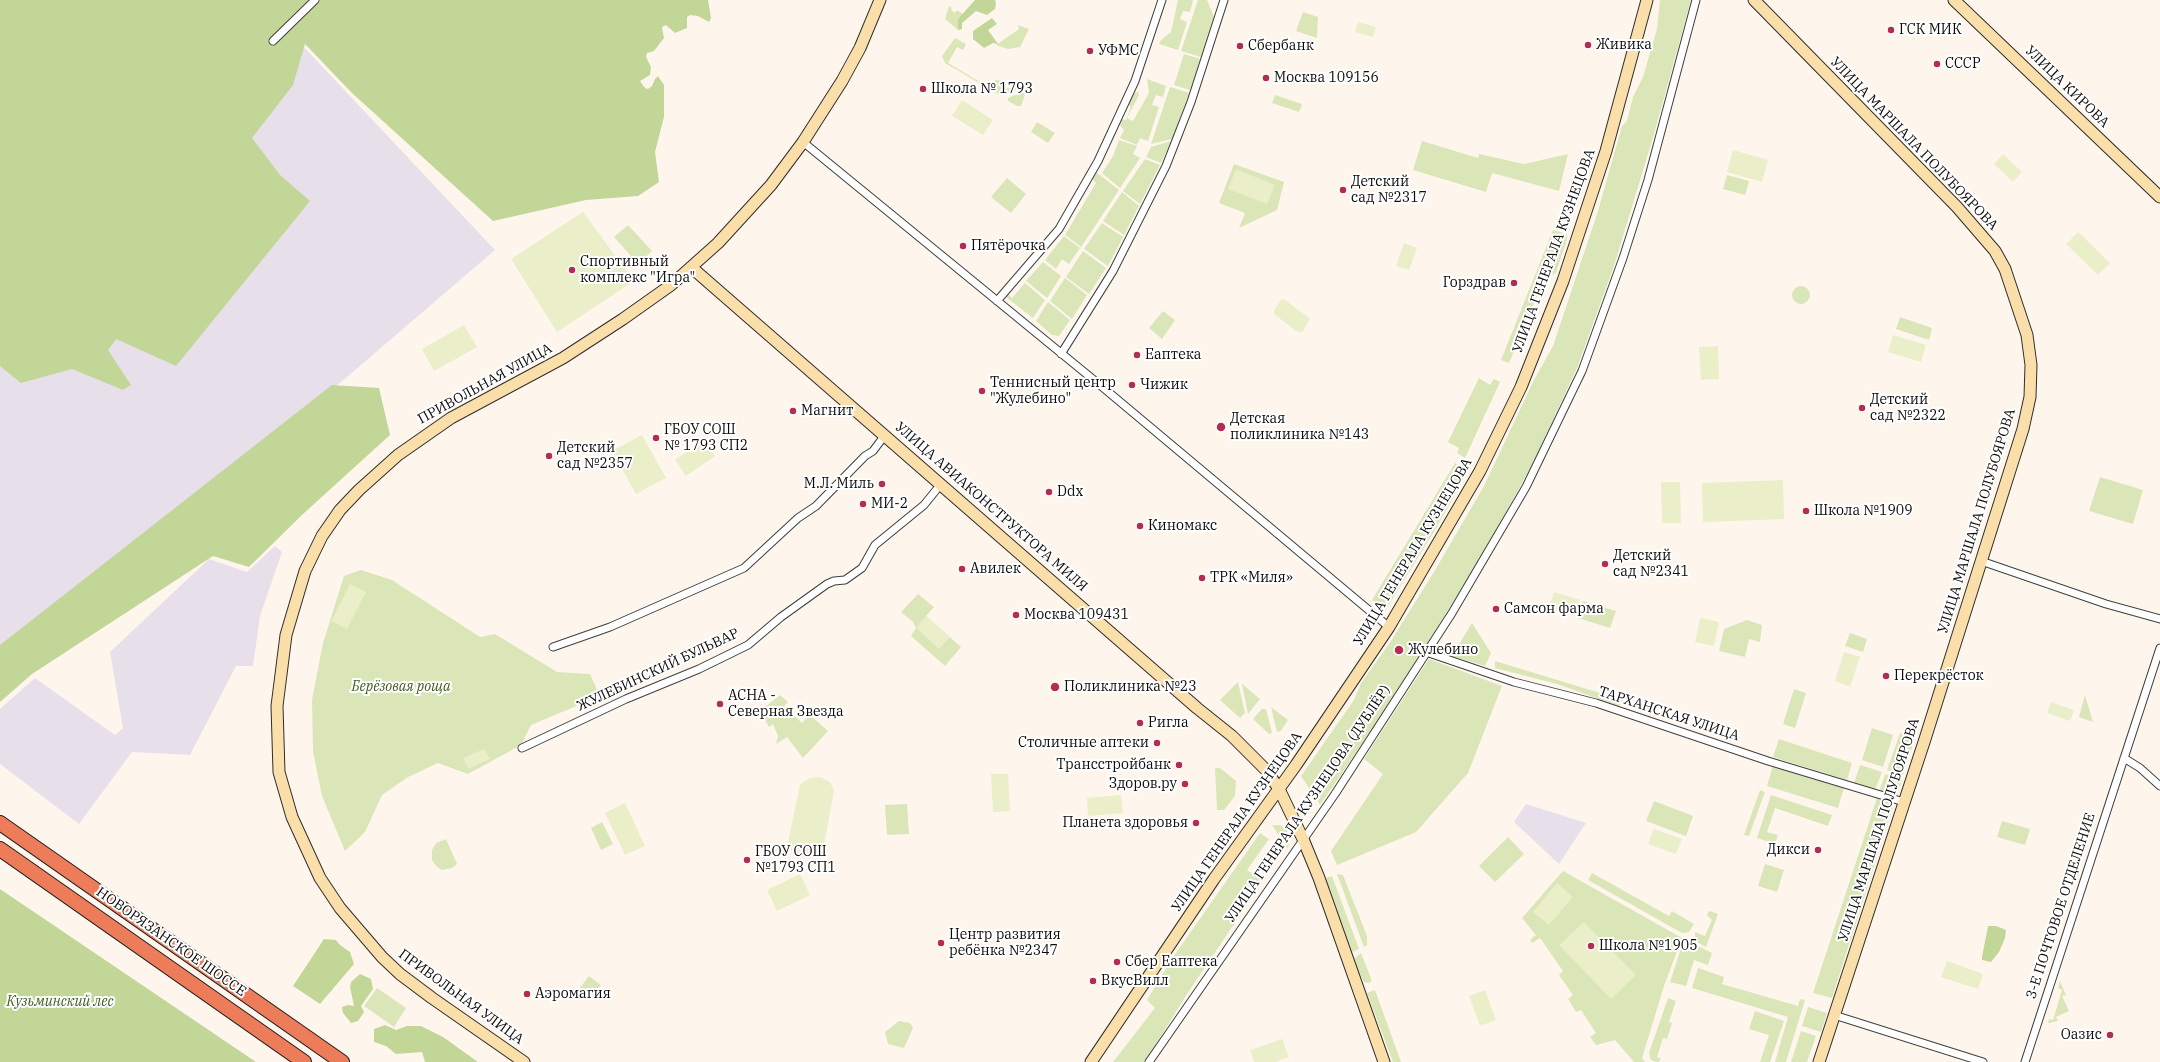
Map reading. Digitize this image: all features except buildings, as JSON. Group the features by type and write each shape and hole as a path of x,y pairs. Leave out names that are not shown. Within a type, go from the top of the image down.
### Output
{"highway":[{"name":"НОВОРЯЗАНСКОЕ ШОССЕ","path":"0,823 342,1062"},
{"name":"НОВОРЯЗАНСКОЕ ШОССЕ","path":"0,849 304,1062"}],"main road":[{"name":"ПРИВОЛЬНАЯ УЛИЦА","path":"524,1062 400,974 365,938 340,908 320,878 292,817 280,772 277,706 286,635 304,572 313,551 340,510 358,490 398,455 424,435 476,404 563,358 671,285 718,243 771,185 803,142 842,81 860,48 880,0"},
{"name":"УЛИЦА ГЕНЕРАЛА КУЗНЕЦОВА","path":"1091,1062 1214,878 1279,789 1389,627 1480,471 1520,387 1544,332 1580,233 1604,157 1647,0"},
{"name":"УЛИЦА МАРШАЛА ПОЛУБОЯРОВА","path":"1754,0 1957,207 1995,251 2005,269 2027,335 2030,354 2031,382 2023,429 1819,1062"},
{"name":"УЛИЦА КИРОВА","path":"1954,0 2160,196"},
{"name":"УЛИЦА АВИАКОНСТРУКТОРА МИЛЯ","path":"691,267 1197,708 1232,736 1266,770 1279,789 1303,839 1319,878 1384,1062"}],"street":[{"path":"273,41 316,0"},
{"path":"997,302 1059,229 1098,161 1135,81 1162,0"},
{"path":"1061,354 1113,271 1166,166 1191,102 1224,0"},
{"name":"УЛИЦА ГЕНЕРАЛА КУЗНЕЦОВА (ДУБЛЁР)","path":"1149,1062 1335,794 1466,590 1526,487 1587,359 1623,258 1646,187 1696,0"},
{"path":"803,142 1389,627"},
{"path":"553,647 610,627 744,568 798,518 816,506 865,456 873,451 885,435"},
{"name":"ЖУЛЕБИНСКИЙ БУЛЬВАР","path":"522,748 626,698 700,669 748,645 781,617 827,584 834,581 845,580 862,568 875,545 924,505 941,484"},
{"path":"1981,561 2099,602 2160,619"},
{"name":"3-Е ПОЧТОВОЕ ОТДЕЛЕНИЕ","path":"2025,1062 2160,648"},
{"name":"ТАРХАНСКАЯ УЛИЦА","path":"1426,652 1514,682 1603,706 1768,761 1904,802"},
{"path":"2124,758 2140,768 2160,786"},
{"path":"1834,1015 1983,1062"}],"shaded area":[{"path":"0,25 301,44 495,250 347,377 70,601 0,654"},
{"path":"275,546 282,552 260,616 253,666 236,666 190,755 132,752 79,824 0,764 0,709 35,678 115,735 123,728 110,652 209,559 247,572"},
{"path":"1526,804 1586,823 1559,864 1514,822"}],"green space":[{"path":"0,0 708,0 711,18 709,22 698,16 690,15 687,17 687,28 675,33 666,25 662,27 664,38 654,51 647,53 646,57 651,67 650,75 640,81 645,88 648,89 652,86 658,76 664,85 664,117 655,152 659,182 638,196 586,200 493,221 352,93 305,44 293,85 252,138 280,175 310,201 176,366 116,339 108,350 131,385 123,390 72,369 21,383 0,366"},
{"path":"975,0 995,0 995,9 987,15 976,11 962,23 962,29 958,30 958,19"},
{"path":"1178,0 1193,0 1190,12 1183,11 1180,19 1187,22 1178,50 1159,44 1161,40 1171,32"},
{"path":"1198,0 1207,0 1214,17 1201,57 1181,51"},
{"path":"1660,0 1691,0 1654,134 1614,266 1577,368 1531,467 1474,569 1377,722 1320,805 1301,776 1354,700 1361,683 1389,644 1434,572 1484,486 1534,380 1553,346 1598,211 1622,126 1627,121 1633,97 1643,77 1657,29"},
{"path":"949,6 955,13 957,10 963,14 958,19 958,30 945,19"},
{"path":"1303,12 1318,17 1317,38 1296,31"},
{"path":"992,18 997,24 988,30 998,44 993,43 984,48 973,39 973,31"},
{"path":"1358,22 1376,27 1373,37 1355,32"},
{"path":"1018,25 1029,29 1020,47 1008,49 996,45 1019,29"},
{"path":"955,38 966,44 963,50 957,47 948,63 990,88 996,80 1003,81 1005,89 1030,83 1029,86 1000,95 945,63 942,56"},
{"path":"1184,54 1200,59 1190,90 1174,85"},
{"path":"1147,79 1166,86 1163,97 1156,95 1152,105 1159,107 1148,141 1140,138 1137,145 1120,138 1124,130 1120,125 1122,119 1126,120 1131,107 1128,103 1131,94 1138,92 1139,95 1127,118 1133,121 1149,93"},
{"path":"1170,87 1189,93 1172,139 1151,144"},
{"path":"1022,92 1025,95 1021,106 1017,106 1008,101 1008,98"},
{"path":"1275,95 1302,104 1299,112 1272,103"},
{"path":"962,100 993,120 983,135 952,116"},
{"path":"1037,122 1055,133 1048,143 1031,132"},
{"path":"1119,140 1137,146 1133,154 1140,158 1120,188 1102,173 1113,156"},
{"path":"1171,141 1161,163 1146,157 1151,147"},
{"path":"1422,141 1478,158 1479,154 1524,164 1568,154 1559,191 1492,173 1486,192 1413,170"},
{"path":"1733,150 1768,160 1762,182 1727,172"},
{"path":"2003,154 2022,172 2013,182 1994,164"},
{"path":"1145,159 1160,165 1140,204 1123,191"},
{"path":"1234,164 1284,182 1277,210 1239,228 1245,213 1219,203"},
{"path":"1236,169 1275,185 1267,204 1228,189"},
{"path":"1096,172 1119,190 1081,247 1065,235 1096,183 1092,179"},
{"path":"1727,175 1749,181 1745,195 1723,189"},
{"path":"1007,178 1026,194 1011,213 991,197"},
{"path":"1122,192 1139,206 1124,235 1103,221"},
{"name":"Спортивный комплекс \"Игра\"","path":"583,212 634,281 557,332 511,259"},
{"path":"1102,223 1123,237 1108,266 1084,249"},
{"path":"628,225 652,251 638,264 614,237"},
{"path":"1553,230 1567,234 1567,239 1556,273 1545,277 1509,363 1501,360"},
{"path":"2078,232 2110,263 2098,275 2066,244"},
{"path":"1064,236 1080,248 1069,264 1062,259 1056,269 1045,260"},
{"path":"1404,243 1417,248 1409,270 1396,266"},
{"path":"1083,251 1106,268 1089,294 1066,277"},
{"path":"1043,262 1061,276 1047,298 1026,281"},
{"path":"1065,278 1087,295 1072,319 1050,301"},
{"path":"1025,283 1045,300 1033,318 1006,297 1008,294 1012,298"},
{"path":"1801,286 1807,289 1810,295 1807,301 1801,304 1795,301 1792,295 1795,289"},
{"path":"1284,299 1310,319 1302,332 1296,331 1274,314 1274,310 1281,300"},
{"path":"1048,302 1070,320 1059,336 1052,335 1036,321"},
{"path":"1163,311 1175,320 1162,339 1149,328"},
{"path":"1900,317 1932,328 1929,340 1896,329"},
{"path":"464,325 477,347 434,371 422,349"},
{"path":"1893,335 1926,345 1921,362 1888,352"},
{"path":"1718,346 1719,379 1701,380 1699,347"},
{"path":"1479,378 1490,385 1494,379 1500,382 1465,458 1457,453 1459,448 1448,442"},
{"path":"332,385 379,388 390,435 303,514 249,567 213,556 32,674 0,702 0,645"},
{"path":"642,435 666,478 636,494 612,451"},
{"path":"703,440 715,456 686,476 675,460"},
{"path":"1455,463 1468,471 1435,530 1385,611 1372,600"},
{"path":"2100,477 2143,490 2133,524 2089,511"},
{"path":"1783,480 1784,519 1703,522 1702,483"},
{"path":"1661,482 1680,482 1681,523 1662,523"},
{"name":"Берёзовая роща","path":"361,570 392,580 480,637 495,634 557,672 590,674 600,696 531,725 521,745 468,774 438,763 408,777 382,795 365,832 345,851 322,796 313,752 312,700 323,643 344,576"},
{"path":"350,584 366,592 347,629 331,621"},
{"path":"1554,592 1580,600 1575,616 1549,607"},
{"path":"918,594 934,607 926,616 961,647 945,666 911,636 916,628 913,622 901,612"},
{"path":"1583,601 1616,611 1610,628 1578,618"},
{"path":"926,616 950,637 939,649 916,628"},
{"path":"1700,618 1719,622 1714,646 1695,642"},
{"path":"1747,620 1762,625 1760,642 1749,639 1745,657 1719,651 1724,629"},
{"path":"1472,623 1491,653 1485,666 1452,656"},
{"path":"1850,633 1867,639 1863,652 1845,646"},
{"path":"1844,652 1860,657 1850,687 1835,681"},
{"path":"1429,659 1502,686 1468,773 1416,832 1337,865 1331,851 1383,774 1364,759"},
{"path":"1495,661 1623,700 1619,706 1557,684 1495,668"},
{"path":"1238,682 1245,713 1240,718 1220,700"},
{"path":"1242,684 1260,699 1248,714"},
{"path":"1794,689 1806,693 1795,728 1783,724"},
{"path":"780,695 788,702 784,706 802,723 810,715 828,731 803,758 787,737 776,744 778,736 773,724 769,727 760,711"},
{"path":"2085,695 2093,722 2079,717"},
{"path":"2051,702 2074,710 2070,721 2047,713"},
{"path":"1271,707 1288,720 1281,731 1277,732"},
{"path":"1262,709 1266,709 1272,733 1269,734 1253,719"},
{"path":"1872,728 1893,735 1883,767 1862,760"},
{"path":"1900,733 1915,738 1903,775 1887,770"},
{"path":"1779,739 1852,763 1847,780 1773,757"},
{"path":"484,749 490,759 468,769 463,758"},
{"path":"1773,765 1844,788 1838,808 1767,786"},
{"path":"1860,765 1882,772 1875,790 1854,783"},
{"path":"1215,768 1220,768 1236,781 1235,796 1224,810 1217,810"},
{"path":"991,774 1008,774 1010,811 993,812"},
{"path":"1885,774 1902,780 1896,797 1879,792"},
{"path":"820,777 830,782 834,791 823,850 816,856 803,857 792,851 788,842 800,785 809,778"},
{"path":"1760,790 1765,792 1749,836 1744,835"},
{"path":"1121,795 1123,813 1088,816 1087,798"},
{"path":"1771,795 1832,815 1828,826 1775,808 1767,832 1778,835 1775,844 1757,838"},
{"path":"1877,798 1894,804 1832,998 1813,993"},
{"path":"1654,801 1693,816 1686,836 1646,821"},
{"path":"625,803 645,846 625,855 605,813"},
{"path":"907,804 909,834 887,835 885,805"},
{"path":"2002,821 2030,829 2025,845 1997,837"},
{"path":"602,822 613,844 601,850 591,828"},
{"path":"1272,825 1280,825 1287,830 1290,839 1288,849"},
{"path":"1654,829 1682,839 1676,854 1648,844"},
{"path":"1260,833 1269,839 1247,870 1263,881 1187,994 1145,1062 1113,1062 1155,1008 1147,1000 1171,960"},
{"path":"1508,837 1524,854 1495,882 1479,866"},
{"path":"446,839 457,864 452,868 442,870 437,867 432,860 432,850 436,843"},
{"path":"1765,864 1784,870 1777,892 1758,886"},
{"path":"1563,871 1682,938 1664,986 1642,1058 1645,1062 1634,1062 1615,1040 1596,1045 1590,1037 1596,1033 1581,1010 1576,1012 1568,999 1573,995 1559,975 1563,971 1540,938 1532,943 1530,940 1536,935 1522,918"},
{"path":"1592,873 1669,916 1672,911 1694,924 1689,932 1682,933 1588,880"},
{"path":"800,874 810,895 777,911 767,890"},
{"path":"1337,874 1343,875 1367,936 1367,945 1364,947"},
{"path":"1332,876 1359,949 1352,952 1326,878"},
{"path":"1557,883 1573,897 1549,925 1533,912"},
{"name":"Кузьминский лес","path":"0,889 256,1062 0,1062"},
{"path":"1709,911 1718,914 1706,947 1695,941 1695,932 1705,936 1712,920 1707,915"},
{"path":"1584,922 1636,975 1611,999 1559,945"},
{"path":"1988,926 1996,926 2006,930 2005,938 1999,952 1991,962 1982,960"},
{"path":"324,939 336,940 350,952 354,964 320,1004 293,986"},
{"path":"1684,939 1712,953 1708,965 1694,960 1686,986 1670,982"},
{"path":"1361,953 1372,981 1369,983 1364,982 1356,966 1355,958"},
{"path":"1947,961 1983,974 1978,989 1941,977"},
{"path":"1698,968 1724,977 1722,984 1798,1006 1800,999 1805,1000 1786,1062 1775,1062 1788,1017 1692,988"},
{"path":"360,974 371,979 373,989 361,1006 364,1012 358,1021 351,1023 343,1013 342,1007 348,1005 354,1006 350,987 351,982"},
{"path":"589,976 601,985 591,998 579,989"},
{"path":"2060,981 2066,995 2062,996 2069,1011 2056,1017 2058,1021 2048,1023 2049,1019 2053,1020 2062,990 2058,988"},
{"path":"377,988 406,1008 394,1027 364,1006"},
{"path":"1375,990 1401,1062 1393,1062 1367,993"},
{"path":"1485,990 1496,1020 1480,1026 1469,996"},
{"path":"1668,998 1676,1001 1669,1022 1672,1023 1667,1039 1663,1038 1657,1057 1661,1059 1657,1062 1651,1060 1649,1053"},
{"path":"1808,1007 1827,1013 1821,1032 1802,1026"},
{"path":"1755,1011 1784,1021 1770,1062 1760,1062 1769,1035 1749,1029"},
{"path":"899,1021 910,1023 913,1028 904,1048 888,1044 885,1032"},
{"path":"385,1025 396,1030 407,1026 421,1026 443,1037 478,1062 425,1062 422,1052 396,1054 386,1046 374,1042 374,1029"},
{"path":"1801,1031 1816,1036 1807,1062 1791,1062"},
{"path":"1282,1039 1289,1057 1275,1062 1254,1062 1250,1050"}],"place":[{"name":"ГСК МИК","path":"1891,30"},
{"name":"Живика","path":"1588,45"},
{"name":"Сбербанк","path":"1240,46"},
{"name":"УФМС","path":"1090,51"},
{"name":"СССР","path":"1937,64"},
{"name":"Москва 109156","path":"1266,78"},
{"name":"Школа № 1793","path":"923,89"},
{"name":"Детский сад №2317","path":"1343,190"},
{"name":"Пятёрочка","path":"963,246"},
{"name":"Спортивный комплекс \"Игра\"","path":"572,270"},
{"name":"Горздрав","path":"1514,283"},
{"name":"Еаптека","path":"1137,355"},
{"name":"Чижик","path":"1132,385"},
{"name":"Теннисный центр \"Жулебино\"","path":"982,391"},
{"name":"Детский сад №2322","path":"1862,408"},
{"name":"Магнит","path":"793,411"},
{"name":"Детская поликлиника №143","path":"1221,427"},
{"name":"ГБОУ СОШ № 1793 СП2","path":"656,438"},
{"name":"Детский сад №2357","path":"549,456"},
{"name":"М.Л. Миль","path":"882,484"},
{"name":"Ddx","path":"1049,492"},
{"name":"МИ-2","path":"863,504"},
{"name":"Школа №1909","path":"1806,511"},
{"name":"Киномакс","path":"1140,526"},
{"name":"Детский сад №2341","path":"1605,564"},
{"name":"Авилек","path":"962,569"},
{"name":"ТРК «Миля»","path":"1202,578"},
{"name":"Самсон фарма","path":"1496,609"},
{"name":"Москва 109431","path":"1016,615"},
{"name":"Жулебино","path":"1399,650"},
{"name":"Перекрёсток","path":"1886,676"},
{"name":"Поликлиника №23","path":"1055,687"},
{"name":"АСНА - Северная Звезда","path":"720,704"},
{"name":"Ригла","path":"1140,723"},
{"name":"Столичные аптеки","path":"1157,743"},
{"name":"Трансстройбанк","path":"1179,765"},
{"name":"Здоров.ру","path":"1185,784"},
{"name":"Планета здоровья","path":"1196,823"},
{"name":"Дикси","path":"1818,850"},
{"name":"ГБОУ СОШ №1793 СП1","path":"747,860"},
{"name":"Центр развития ребёнка №2347","path":"941,943"},
{"name":"Школа №1905","path":"1591,946"},
{"name":"Сбер Еаптека","path":"1117,962"},
{"name":"ВкусВилл","path":"1093,981"},
{"name":"Аэромагия","path":"527,994"},
{"name":"Оазис","path":"2110,1035"}]}
